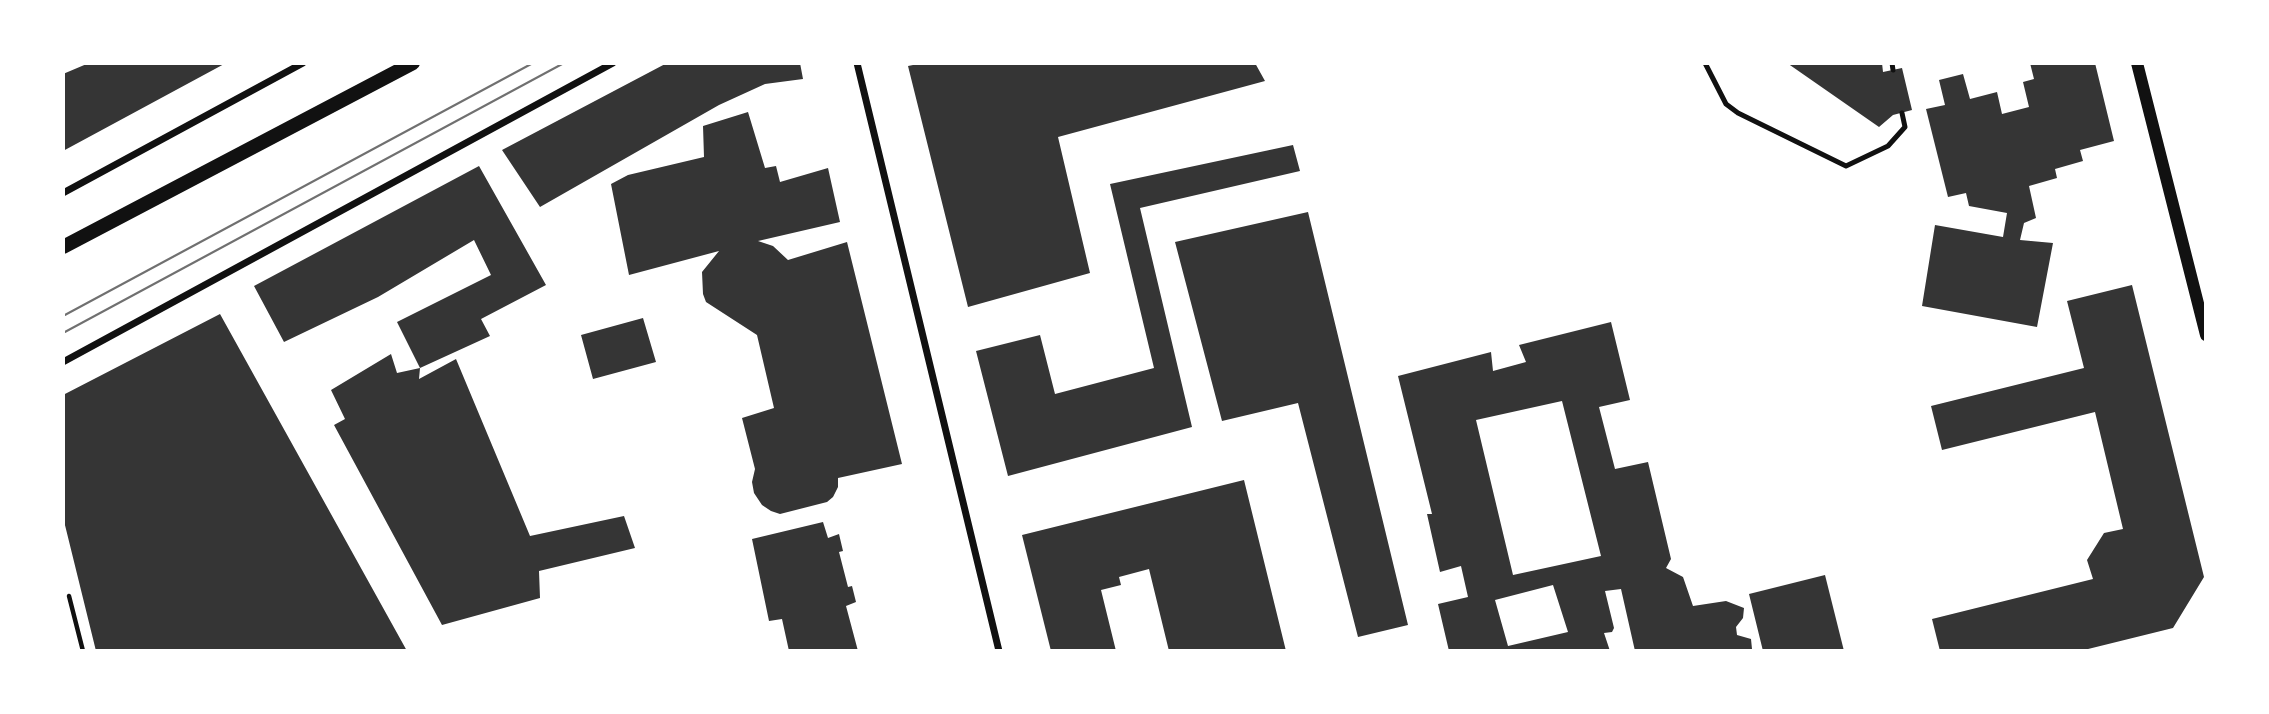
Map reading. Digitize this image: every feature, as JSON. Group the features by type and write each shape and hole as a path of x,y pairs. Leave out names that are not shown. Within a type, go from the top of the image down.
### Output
{"main road":[{"path":"63,247 412,63"}],"street":[{"path":"63,193 303,63"},
{"path":"63,362 613,63"},
{"path":"857,63 999,651"},
{"path":"2137,63 2206,335"}],"lane":[{"path":"1705,63 1726,104 1738,113 1846,166 1888,146 1905,127 1902,113"},
{"path":"1892,63 1893,70"}],"path":[{"path":"68,596 83,651"}],"building":[{"path":"89,63 226,63 63,151 63,74"},
{"path":"667,63 800,63 803,79 765,84 719,105 540,207 502,150"},
{"path":"923,63 1255,63 1265,81 1058,137 1090,273 968,307 908,66"},
{"path":"1787,63 1882,63 1883,72 1902,68 1912,110 1893,115 1879,127"},
{"path":"2030,63 2095,63 2114,141 2080,150 2083,161 2055,169 2057,178 2029,186 2036,218 2024,223 2020,240 2053,243 2037,327 1922,306 1935,225 2003,237 2007,213 1969,206 1966,193 1948,197 1926,109 1945,105 1939,80 1963,74 1970,99 1997,92 2002,114 2029,107 2023,82 2034,79"},
{"path":"748,112 765,168 776,166 780,182 828,168 840,222 758,241 773,246 788,260 847,242 902,464 838,478 838,487 827,502 780,514 762,505 754,493 752,482 755,469 742,418 774,408 757,335 706,302 703,294 702,272 719,251 629,275 611,184 628,175 704,157 703,126"},
{"path":"1293,145 1300,171 1140,208 1192,427 1008,476 976,351 1040,335 1055,394 1154,368 1110,184"},
{"path":"479,166 546,285 481,319 490,336 420,368 397,322 491,275 474,240 378,297 284,342 254,286"},
{"path":"1308,212 1408,625 1358,637 1298,403 1222,421 1175,242"},
{"path":"2132,285 2204,577 2173,628 2080,651 1940,651 1932,619 2093,579 2087,560 2104,533 2123,529 2095,412 1942,450 1931,406 2084,368 2067,301"},
{"path":"220,314 407,651 96,651 63,517 63,395"},
{"path":"643,318 656,362 593,379 581,335"},
{"path":"1611,322 1630,400 1599,407 1615,469 1648,462 1671,559 1666,568 1683,577 1693,606 1726,601 1744,608 1743,618 1736,627 1737,635 1751,639 1751,651 1635,651 1621,589 1605,591 1614,628 1612,632 1604,633 1610,651 1449,651 1438,604 1468,597 1461,566 1440,572 1427,514 1432,514 1398,376 1491,352 1493,371 1526,362 1519,345","holes":["1562,401 1601,556 1513,575 1476,420","1553,585 1568,632 1508,646 1495,600"]},
{"path":"391,354 397,373 420,368 419,379 456,359 530,536 624,516 635,548 539,571 540,598 442,625 334,425 345,419 331,390"},
{"path":"1244,480 1286,651 1169,651 1149,569 1119,577 1121,585 1101,590 1116,651 1051,651 1022,535"},
{"path":"823,522 828,538 839,534 843,551 839,552 848,587 852,586 856,602 846,606 858,651 789,651 782,619 769,621 752,539"},
{"path":"1825,575 1844,651 1763,651 1749,594"}],"tram line":[{"path":"63,316 533,63"},
{"path":"63,333 564,63"}]}
